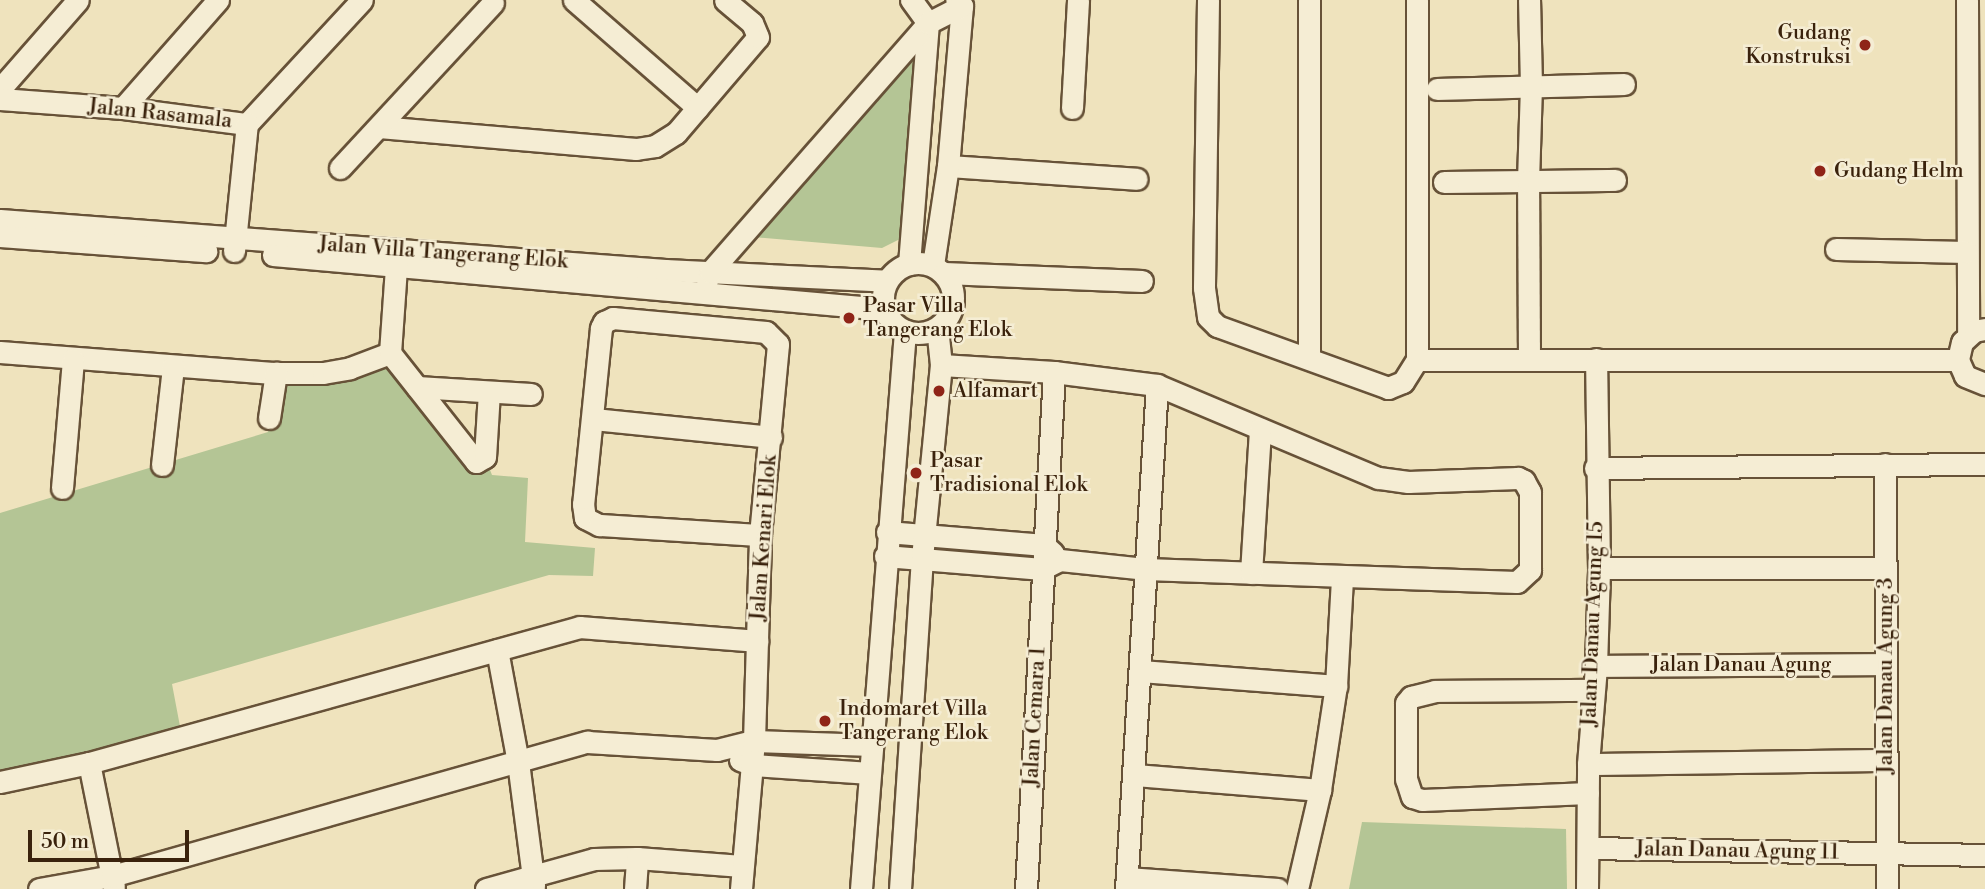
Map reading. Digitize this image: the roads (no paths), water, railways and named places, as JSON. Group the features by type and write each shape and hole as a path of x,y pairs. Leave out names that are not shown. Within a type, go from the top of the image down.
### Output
{"street":[{"path":"0,89 78,0"},
{"path":"123,108 218,0"},
{"path":"247,124 362,0"},
{"path":"574,0 698,108"},
{"path":"379,127 636,149 655,146 667,140 698,108 758,37 755,28 725,0"},
{"path":"909,264 928,23 911,0"},
{"path":"1072,108 1077,0"},
{"path":"1208,0 1205,308 1209,317 1217,326 1388,387 1403,382 1417,360 1417,0"},
{"path":"1309,0 1310,357"},
{"path":"1528,0 1531,86 1528,181 1530,358"},
{"path":"1967,0 1966,252 1976,332 1962,342 1958,360 1965,376 1985,384"},
{"path":"340,168 493,3"},
{"path":"706,281 928,23 959,3"},
{"path":"959,3 939,269 950,282 954,302 945,321 937,328 916,333 896,326 884,309 883,295 887,281 896,270 909,264 939,269 1142,281"},
{"path":"1437,89 1624,84"},
{"name":"Jalan Rasamala","path":"0,99 123,108 247,124 235,246"},
{"path":"948,166 1137,179"},
{"path":"1444,182 1615,180"},
{"name":"Jalan Villa Tangerang Elok","path":"0,220 27,230 706,281 884,309"},
{"name":"Jalan Villa Tangerang Elok","path":"0,236 27,230"},
{"path":"1836,249 1966,252"},
{"path":"397,256 390,353 476,462 485,457 489,392"},
{"name":"Jalan Villa Tangerang Elok","path":"706,281 887,281"},
{"name":"Jalan Kenari Elok","path":"594,419 601,328 604,322 613,318 766,332 773,336 778,344 760,535 754,741 741,889"},
{"path":"900,889 922,558 941,365 937,328"},
{"path":"861,889 885,556 905,331"},
{"path":"0,352 276,373 323,373 350,368 390,353"},
{"path":"62,488 73,359"},
{"name":"Jalan Danau Agung 15","path":"1587,889 1588,764 1597,666 1596,359"},
{"path":"1417,360 1958,360"},
{"path":"887,532 924,534 1049,558 1145,569 1517,582 1530,570 1528,486 1518,478 1408,482 1378,478 1157,385 1054,373 941,365"},
{"path":"162,466 173,367"},
{"path":"269,418 276,373"},
{"name":"Jalan Cemara 1","path":"1026,889 1049,558 1054,373"},
{"path":"1157,385 1135,775 1126,883 1278,889"},
{"path":"417,387 531,394"},
{"path":"760,535 599,525 585,519 583,504 594,419 771,437"},
{"path":"1251,573 1260,429"},
{"name":"Jalan Danau Agung 3","path":"1885,464 1887,889"},
{"path":"1595,468 1985,464"},
{"path":"885,556 1049,558"},
{"path":"1598,568 1886,568"},
{"path":"1297,889 1320,790 1336,686 1342,577"},
{"path":"0,782 89,763 580,626 757,641"},
{"path":"497,650 519,762 534,882"},
{"name":"Jalan Danau Agung","path":"1597,666 1886,664"},
{"path":"1141,671 1336,686"},
{"path":"1588,793 1422,800 1412,797 1406,779 1406,703 1411,697 1435,691 1593,690"},
{"path":"40,889 113,882 587,742 717,750 754,741 907,762"},
{"path":"717,750 752,765 871,759"},
{"path":"1588,764 1886,760"},
{"path":"89,763 113,882"},
{"path":"1135,775 1320,790"},
{"name":"Jalan Danau Agung 11","path":"1588,848 1985,855"},
{"path":"635,889 637,858"},
{"path":"486,889 534,882 594,859 637,858 742,866"}],"place":[{"name":"Gudang Konstruksi","path":"1865,45"},
{"name":"Gudang Helm","path":"1820,171"},
{"name":"Pasar Villa Tangerang Elok","path":"849,318"},
{"name":"Alfamart","path":"939,391"},
{"name":"Pasar Tradisional Elok","path":"916,473"},
{"name":"Indomaret Villa Tangerang Elok","path":"825,721"}]}
